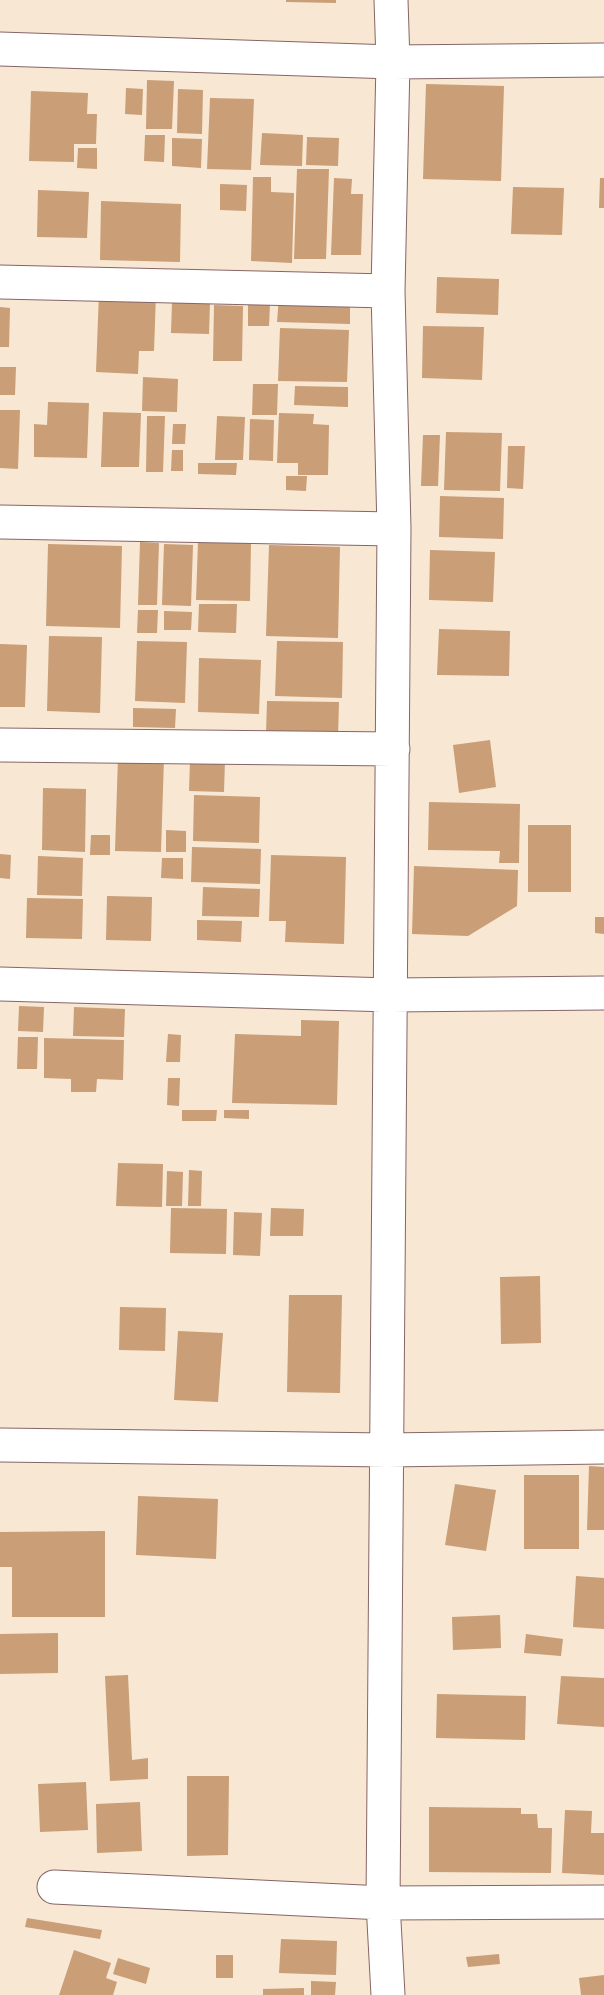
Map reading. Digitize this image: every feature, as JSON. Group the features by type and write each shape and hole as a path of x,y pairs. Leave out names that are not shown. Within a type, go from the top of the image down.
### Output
{"street":[{"path":"388,1995 383,1903 394,529 388,291 393,62 391,0"},
{"path":"0,49 393,62 604,60"},
{"path":"0,282 388,291"},
{"path":"0,522 394,529"},
{"path":"0,745 393,749"},
{"path":"0,984 391,995 604,993"},
{"path":"0,1445 387,1450 604,1447"},
{"path":"54,1887 383,1903 604,1902"}],"building":[{"path":"286,0 336,0 336,3 286,2"},
{"path":"147,80 174,81 172,129 146,129"},
{"path":"426,84 504,86 501,181 423,179"},
{"path":"126,88 143,89 142,115 125,114"},
{"path":"178,89 203,90 202,134 177,133"},
{"path":"31,91 88,93 87,114 97,114 96,144 74,144 74,162 29,161"},
{"path":"210,98 254,99 251,170 207,169"},
{"path":"262,133 303,135 302,166 260,165"},
{"path":"145,135 165,135 164,162 144,161"},
{"path":"307,137 339,138 338,166 306,165"},
{"path":"172,138 202,139 201,168 172,166"},
{"path":"78,148 97,148 97,169 77,168"},
{"path":"297,169 329,169 326,259 294,259"},
{"path":"253,177 271,177 271,192 294,193 292,263 251,261"},
{"path":"334,178 352,179 351,194 363,194 361,255 331,255"},
{"path":"600,178 604,178 604,208 599,208"},
{"path":"220,184 247,185 246,211 220,210"},
{"path":"513,187 564,188 562,235 511,234"},
{"path":"38,190 89,192 87,238 37,237"},
{"path":"101,201 181,204 180,262 100,260"},
{"path":"437,277 499,279 498,315 436,313"},
{"path":"99,292 156,294 154,351 139,351 138,374 96,372"},
{"path":"279,296 350,298 350,324 277,322"},
{"path":"172,302 210,303 209,334 171,333"},
{"path":"248,304 270,304 269,326 248,326"},
{"path":"214,305 243,306 242,361 213,361"},
{"path":"0,307 10,308 9,347 0,347"},
{"path":"423,326 484,327 482,380 422,378"},
{"path":"280,328 349,330 347,382 278,381"},
{"path":"0,367 16,367 15,395 0,395"},
{"path":"143,377 178,379 177,412 142,411"},
{"path":"253,384 278,384 277,415 252,415"},
{"path":"295,386 348,387 348,407 294,405"},
{"path":"48,402 89,403 87,458 34,457 34,424 47,425"},
{"path":"0,410 20,410 18,469 0,468"},
{"path":"103,412 141,413 139,467 101,467"},
{"path":"279,413 314,414 313,424 329,425 328,475 298,475 298,463 277,463"},
{"path":"147,416 165,416 163,472 146,472"},
{"path":"217,416 245,417 243,460 215,460"},
{"path":"250,419 274,420 273,461 249,460"},
{"path":"173,424 186,424 185,444 172,444"},
{"path":"446,432 502,433 500,491 444,490"},
{"path":"423,435 440,435 438,486 421,486"},
{"path":"508,446 525,446 523,489 507,488"},
{"path":"172,450 183,450 183,471 171,471"},
{"path":"198,463 237,463 236,475 198,474"},
{"path":"286,476 307,476 306,491 286,490"},
{"path":"440,496 504,498 503,539 439,537"},
{"path":"140,542 159,543 157,605 138,605"},
{"path":"198,542 251,543 250,601 196,600"},
{"path":"48,544 122,546 120,628 46,626"},
{"path":"164,544 193,545 191,606 162,605"},
{"path":"269,545 340,547 338,638 266,636"},
{"path":"430,550 495,552 493,602 429,600"},
{"path":"199,604 237,604 236,633 198,632"},
{"path":"138,610 158,610 157,633 137,633"},
{"path":"164,611 192,612 191,630 164,630"},
{"path":"439,629 510,631 509,676 437,675"},
{"path":"49,636 102,637 100,713 47,711"},
{"path":"137,641 187,642 185,703 135,701"},
{"path":"277,641 343,642 342,698 275,696"},
{"path":"0,644 27,645 25,707 0,707"},
{"path":"199,658 261,660 259,714 198,712"},
{"path":"267,701 339,702 338,736 266,734"},
{"path":"133,708 176,709 175,728 133,727"},
{"path":"490,740 496,787 459,793 453,745"},
{"path":"118,757 164,758 161,852 115,851"},
{"path":"190,760 225,760 224,792 189,791"},
{"path":"43,788 86,789 85,852 42,850"},
{"path":"194,795 260,797 259,843 193,841"},
{"path":"429,802 520,804 519,863 499,863 500,851 428,850"},
{"path":"528,825 571,825 571,892 528,892"},
{"path":"166,830 186,831 186,852 166,852"},
{"path":"91,835 110,835 110,855 90,855"},
{"path":"192,847 261,849 260,884 191,882"},
{"path":"0,854 11,855 10,879 0,878"},
{"path":"271,855 346,857 344,944 285,942 286,921 269,921"},
{"path":"38,856 83,858 82,896 37,895"},
{"path":"162,858 183,858 183,879 161,878"},
{"path":"414,866 518,870 517,906 468,936 412,934"},
{"path":"203,887 260,889 259,917 202,916"},
{"path":"107,896 152,897 151,941 106,940"},
{"path":"27,898 83,899 82,939 26,938"},
{"path":"595,917 604,917 604,934 595,933"},
{"path":"197,920 242,921 241,942 197,940"},
{"path":"19,1006 44,1007 43,1032 18,1031"},
{"path":"74,1007 125,1009 124,1037 73,1036"},
{"path":"301,1020 339,1021 337,1105 232,1103 235,1034 301,1036"},
{"path":"168,1034 181,1035 180,1062 166,1062"},
{"path":"18,1037 38,1037 37,1069 17,1069"},
{"path":"44,1038 124,1040 123,1080 97,1079 96,1092 71,1092 71,1079 44,1078"},
{"path":"168,1078 180,1078 179,1106 167,1105"},
{"path":"182,1110 217,1110 216,1121 182,1121"},
{"path":"224,1110 249,1110 249,1119 224,1118"},
{"path":"118,1163 163,1164 162,1207 116,1206"},
{"path":"189,1170 202,1171 201,1206 188,1206"},
{"path":"167,1171 183,1172 182,1206 166,1206"},
{"path":"171,1208 227,1209 226,1254 170,1253"},
{"path":"271,1208 304,1209 303,1236 270,1236"},
{"path":"234,1212 262,1213 260,1256 233,1255"},
{"path":"540,1276 541,1343 501,1344 500,1277"},
{"path":"289,1295 342,1295 340,1393 287,1392"},
{"path":"120,1307 166,1308 165,1351 119,1350"},
{"path":"178,1331 223,1333 218,1402 174,1400"},
{"path":"589,1466 604,1467 604,1530 587,1530"},
{"path":"524,1475 579,1475 579,1549 524,1549"},
{"path":"455,1484 496,1490 486,1551 445,1545"},
{"path":"138,1496 218,1499 216,1559 136,1555"},
{"path":"105,1531 105,1617 12,1617 12,1567 0,1567 0,1532"},
{"path":"576,1576 604,1578 604,1629 573,1627"},
{"path":"500,1615 501,1648 453,1650 452,1617"},
{"path":"58,1633 58,1673 0,1674 0,1634"},
{"path":"526,1634 563,1639 561,1656 524,1653"},
{"path":"128,1675 132,1760 148,1758 148,1779 110,1781 105,1676"},
{"path":"561,1676 604,1678 604,1727 557,1724"},
{"path":"437,1694 526,1696 525,1740 436,1738"},
{"path":"187,1776 229,1776 228,1855 187,1856"},
{"path":"86,1782 88,1830 40,1832 38,1784"},
{"path":"140,1802 142,1851 97,1853 96,1804"},
{"path":"429,1807 521,1808 521,1814 537,1814 538,1828 552,1828 551,1873 429,1872"},
{"path":"565,1810 592,1811 591,1833 604,1833 604,1875 562,1873"},
{"path":"27,1918 102,1930 100,1939 25,1927"},
{"path":"281,1939 337,1941 336,1975 279,1973"},
{"path":"74,1950 111,1963 106,1978 117,1982 113,1995 59,1995"},
{"path":"499,1954 500,1964 468,1967 466,1957"},
{"path":"216,1955 233,1955 233,1978 216,1978"},
{"path":"118,1958 150,1968 146,1984 113,1974"},
{"path":"604,1975 604,1995 581,1995 579,1978"},
{"path":"311,1981 336,1982 335,1995 311,1995"},
{"path":"304,1988 304,1995 263,1995 263,1989"}]}
